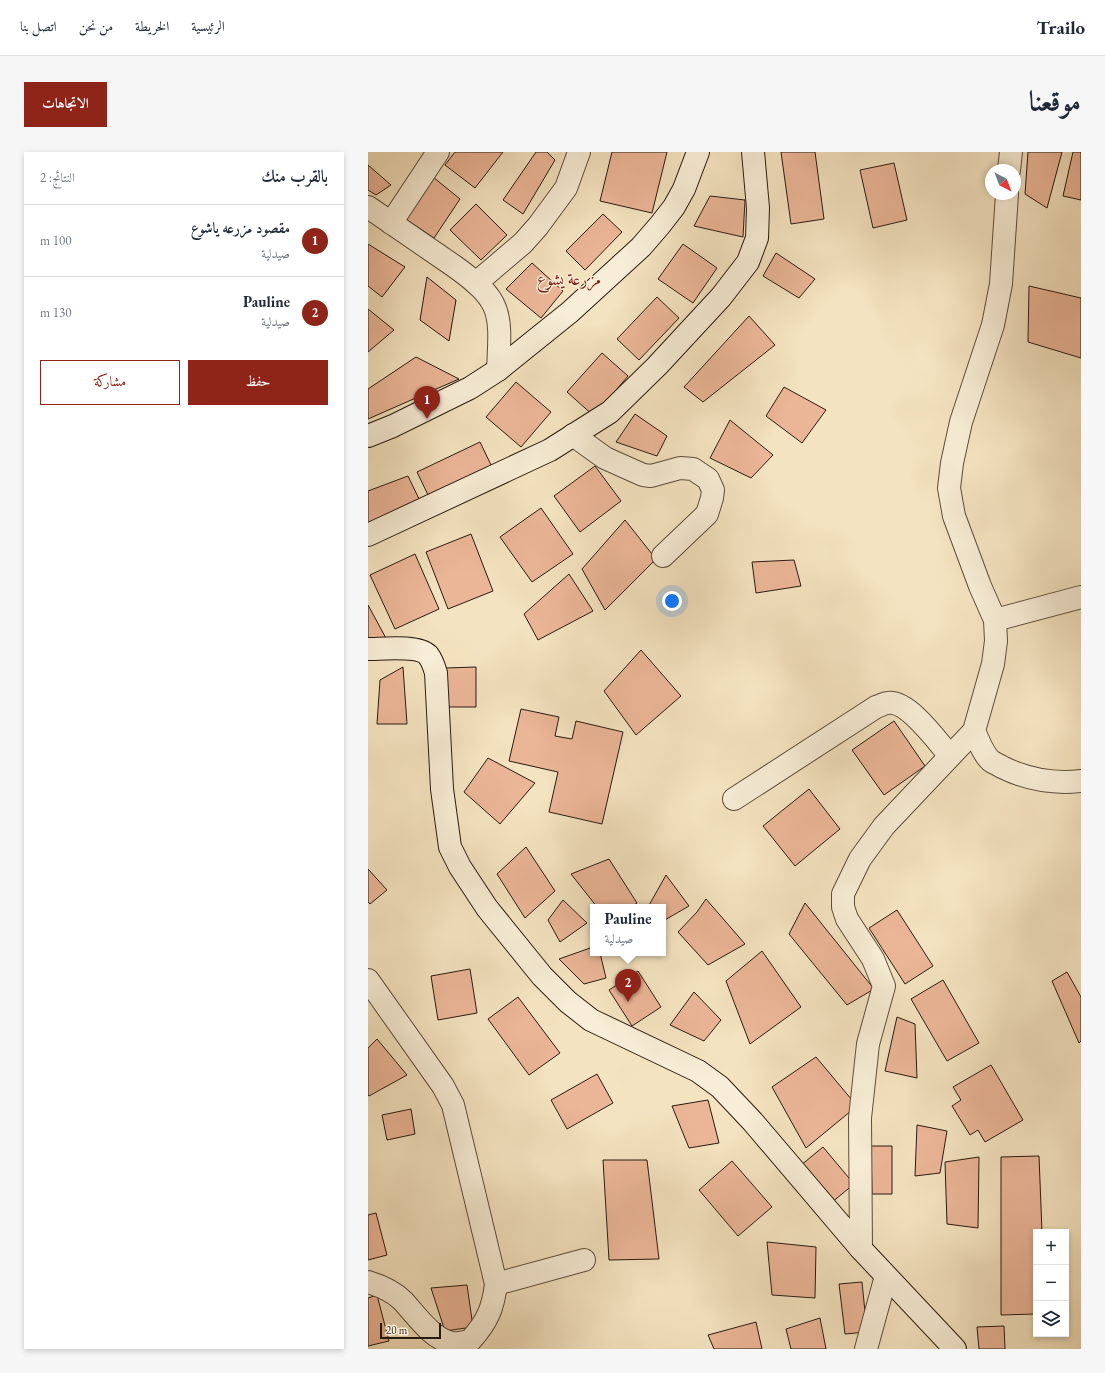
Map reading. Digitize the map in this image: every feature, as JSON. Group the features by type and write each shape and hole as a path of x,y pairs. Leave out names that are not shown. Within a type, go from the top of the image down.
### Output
{"street":[{"path":"391,223 438,152"},
{"path":"476,283 523,243 538,226 566,188 579,152"},
{"path":"368,436 393,426 470,388 498,370 570,312 641,247 660,225 674,207 684,189 698,152"},
{"path":"368,535 550,450 610,412 657,366 721,297 748,262 757,238 758,208 753,152"},
{"path":"1010,164 1011,152"},
{"path":"861,1249 860,1118 868,1044 884,986 873,958 847,919 843,908 843,894 860,859 884,826 974,731 993,664 996,641 995,620 980,586 954,516 949,488 952,463 961,422 993,325 1001,284 1007,200"},
{"path":"368,207 454,266 476,283 488,295 498,313 500,328 498,370"},
{"path":"573,435 606,458 643,476 651,476 680,468 693,469 708,479 713,490 707,514 663,556"},
{"path":"995,620 1081,597"},
{"path":"368,649 415,649 427,654 433,664 436,673 442,790 450,847 460,867 487,908 542,976 568,1002 591,1020 698,1070 720,1087 753,1122 861,1249 955,1349"},
{"path":"734,799 876,707 888,703 898,704 912,713 950,756"},
{"path":"974,731 982,749 991,761 1017,774 1044,780 1069,782 1081,781"},
{"path":"368,980 443,1086 453,1105 496,1284 494,1302 487,1319 477,1334 470,1341 452,1343 441,1338 421,1322 402,1300 383,1287 368,1282"},
{"path":"496,1284 584,1260"},
{"path":"866,1349 886,1276"}],"building":[{"path":"455,152 503,152 475,188 445,165"},
{"path":"536,152 547,152 555,160 523,214 503,200"},
{"path":"612,152 667,152 652,213 600,201"},
{"path":"781,152 815,152 824,219 791,224"},
{"path":"1028,152 1062,152 1047,208 1025,194"},
{"path":"1073,152 1081,152 1081,200 1063,196"},
{"path":"894,163 907,220 873,228 860,170"},
{"path":"368,165 391,185 376,195 368,190"},
{"path":"433,177 460,199 434,238 404,218"},
{"path":"710,196 745,200 743,237 694,226"},
{"path":"476,204 507,235 481,260 450,230"},
{"path":"603,214 622,232 585,270 566,251"},
{"path":"368,244 405,267 382,297 368,286"},
{"path":"683,244 717,268 693,303 658,279"},
{"path":"776,253 815,279 799,298 763,276"},
{"path":"532,263 563,291 541,318 506,289"},
{"path":"427,277 456,300 449,341 420,320"},
{"path":"1029,286 1081,298 1081,358 1028,342"},
{"path":"657,297 679,318 639,360 617,339"},
{"path":"368,309 394,330 368,352"},
{"path":"749,316 775,345 703,402 684,387"},
{"path":"602,353 628,376 594,416 567,392"},
{"path":"416,357 459,379 368,419 368,389"},
{"path":"516,382 551,412 521,447 486,417"},
{"path":"784,387 826,410 802,443 766,416"},
{"path":"635,414 667,436 657,456 616,442"},
{"path":"730,420 773,455 751,478 710,458"},
{"path":"480,442 492,467 429,497 417,472"},
{"path":"595,466 621,501 580,532 554,496"},
{"path":"408,476 420,501 368,524 368,491"},
{"path":"541,508 573,554 532,582 500,537"},
{"path":"625,520 656,559 605,610 582,569"},
{"path":"471,534 493,591 448,609 426,552"},
{"path":"415,554 439,609 395,629 370,575"},
{"path":"794,560 801,586 756,593 752,562"},
{"path":"569,574 593,611 538,640 524,614"},
{"path":"368,605 387,640 368,640"},
{"path":"641,650 681,696 636,735 604,691"},
{"path":"403,667 407,724 377,724 380,680"},
{"path":"476,667 476,707 446,707 445,668"},
{"path":"521,709 559,717 555,736 572,739 576,721 623,732 602,824 549,812 558,772 509,761"},
{"path":"894,721 925,766 884,795 852,750"},
{"path":"488,758 535,783 500,824 464,792"},
{"path":"809,789 840,829 795,866 763,826"},
{"path":"526,847 555,891 525,918 497,874"},
{"path":"609,859 637,903 595,904 571,874"},
{"path":"368,869 387,890 370,904 368,902"},
{"path":"666,875 689,906 666,919 666,904 650,904"},
{"path":"706,899 745,944 708,965 678,932 697,912"},
{"path":"563,900 587,923 560,942 548,920"},
{"path":"805,903 874,989 847,1005 789,934"},
{"path":"897,910 933,966 905,984 869,928"},
{"path":"590,948 590,956 601,956 606,978 584,984 559,959"},
{"path":"762,951 801,1007 750,1044 726,981"},
{"path":"470,969 477,1013 438,1020 431,976"},
{"path":"638,971 661,1007 632,1026 609,990"},
{"path":"1067,972 1081,997 1081,1041 1079,1043 1052,981"},
{"path":"943,980 979,1043 947,1061 911,999"},
{"path":"694,992 721,1020 704,1041 670,1025"},
{"path":"518,997 560,1053 529,1075 488,1019"},
{"path":"897,1017 915,1024 917,1078 885,1071"},
{"path":"377,1039 407,1075 369,1096 368,1048"},
{"path":"816,1057 857,1106 806,1148 772,1087"},
{"path":"991,1065 1023,1120 985,1142 978,1130 970,1135 952,1106 961,1100 953,1087"},
{"path":"597,1074 613,1103 567,1129 551,1100"},
{"path":"708,1100 719,1143 689,1148 672,1106"},
{"path":"411,1109 415,1134 387,1140 382,1115"},
{"path":"917,1125 947,1131 940,1173 915,1176"},
{"path":"871,1146 892,1146 892,1194 872,1194"},
{"path":"823,1147 854,1184 831,1203 800,1166"},
{"path":"1039,1156 1042,1229 1033,1229 1033,1314 1001,1315 1001,1157"},
{"path":"979,1157 978,1228 947,1224 945,1162"},
{"path":"603,1160 647,1160 659,1259 609,1260"},
{"path":"732,1161 772,1207 738,1236 699,1190"},
{"path":"376,1213 387,1255 368,1260 368,1215"},
{"path":"767,1242 816,1247 815,1298 772,1295"},
{"path":"862,1282 867,1332 845,1334 839,1284"},
{"path":"467,1285 473,1327 445,1331 431,1288"},
{"path":"377,1295 389,1341 368,1346 368,1298"},
{"path":"820,1318 826,1349 791,1349 786,1329"},
{"path":"756,1322 762,1349 714,1349 708,1335"},
{"path":"1004,1326 1005,1349 979,1349 977,1327"}],"place":[{"name":"مقصود مزرعه ياشوع","path":"427,419"},
{"name":"Pauline","path":"628,1002"}],"district":[{"name":"مزرعة يشوع","path":"569,279"}]}
